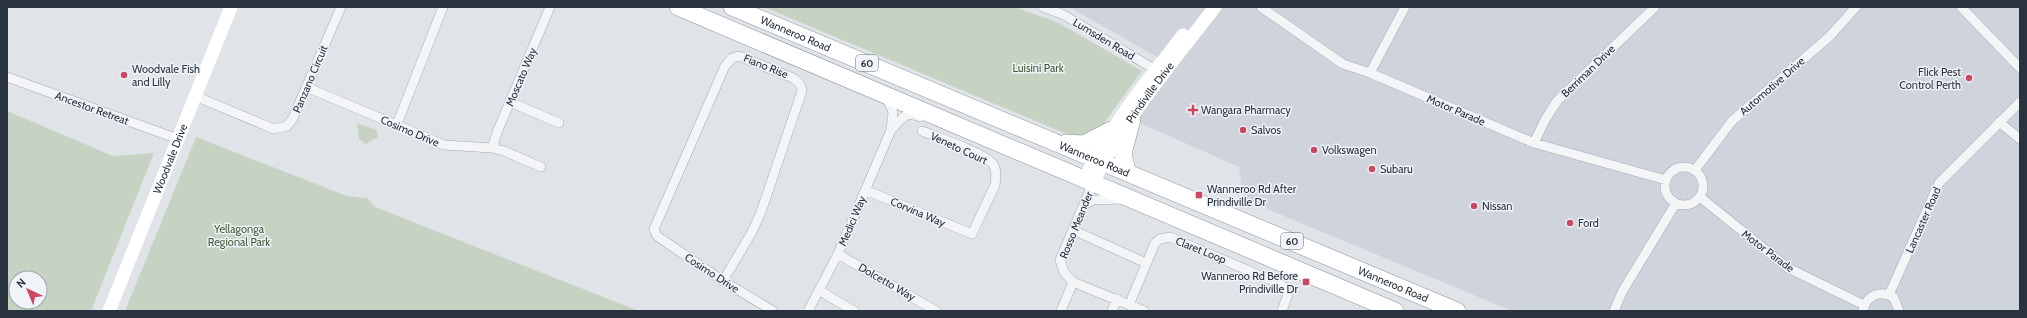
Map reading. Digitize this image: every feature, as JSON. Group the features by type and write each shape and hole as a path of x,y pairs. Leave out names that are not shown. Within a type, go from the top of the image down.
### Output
{"highway":[{"name":"Wanneroo Road","path":"732,7 1127,171 1457,311"},
{"name":"Wanneroo Road","path":"682,8 937,118 1395,311"},
{"path":"1127,171 1123,154 1132,120"},
{"path":"1056,142 1084,144 1111,130"}],"street":[{"name":"Woodvale Drive","path":"109,311 231,7"},
{"name":"Panzano Circuit","path":"196,96 267,127 280,129 287,126 293,118 341,7"},
{"path":"397,124 443,7"},
{"name":"Moscato Way","path":"492,148 550,7"},
{"name":"Lumsden Road","path":"1043,7 1064,15 1160,73"},
{"name":"Prindiville Drive","path":"1099,160 1132,120 1160,73 1204,7"},
{"name":"Prindiville Drive","path":"1089,181 1111,130 1215,7"},
{"name":"Motor Parade","path":"1261,7 1343,64 1370,73 1534,143 1666,180"},
{"path":"1370,73 1405,7"},
{"name":"Berriman Drive","path":"1534,143 1545,120 1557,101 1655,7"},
{"name":"Automotive Drive","path":"1695,170 1732,120 1830,36 1856,7"},
{"path":"1961,7 2020,68"},
{"name":"Fiano Rise","path":"654,232 655,224 727,62 736,56 743,56 793,78 800,84 802,96 787,131 772,183 752,232 723,281"},
{"name":"Ancestor Retreat","path":"7,76 178,139"},
{"name":"Cosimo Drive","path":"306,87 444,145 492,148 504,151 541,167"},
{"name":"Medici Way","path":"886,96 892,112 891,130"},
{"path":"510,102 559,123"},
{"name":"Lancaster Road","path":"1889,295 1939,183 2020,102"},
{"name":"Medici Way","path":"808,311 820,291 838,254 891,130 903,116 910,114 928,120 937,118"},
{"path":"1999,122 2020,139"},
{"name":"Veneto Court","path":"922,131 984,157 994,167 996,176 995,185 972,234"},
{"path":"1681,167 1695,170 1703,182 1703,190 1700,197 1689,205 1676,203 1666,194 1666,180 1669,174 1681,167"},
{"name":"Rosso Meander","path":"1073,282 1064,272 1060,260 1083,206 1089,181"},
{"name":"Corvina Way","path":"865,190 972,234"},
{"name":"Motor Parade","path":"1700,197 1788,268 1863,308"},
{"path":"1083,206 1093,200 1137,201"},
{"path":"1614,311 1622,292 1676,203"},
{"path":"1073,230 1146,263"},
{"name":"Cosimo Drive","path":"654,232 657,236 723,281 773,311"},
{"name":"Claret Loop","path":"1129,305 1155,243 1165,237 1176,239 1284,286 1288,294 1282,311"},
{"name":"Dolcetto Way","path":"838,254 936,311"},
{"path":"1061,311 1073,282 1144,311"},
{"path":"820,291 854,311"},
{"path":"1863,308 1867,300 1877,294 1889,295 1898,303 1899,311"},
{"path":"1112,311 1117,300"}],"shaded area":[{"path":"1069,7 2020,7 2020,311 1512,311 1243,199 1239,167 1126,117 1157,57"}],"green space":[{"name":"Luisini Park","path":"764,7 1015,7 1059,23 1142,71 1102,126 1095,146"},
{"path":"7,111 113,156 154,153 91,311 7,311"},
{"path":"357,123 377,130 378,137 366,144 359,139"},
{"name":"Yellagonga Regional Park","path":"196,137 347,196 367,198 375,207 639,311 125,311"}],"place":[{"name":"Woodvale Fish and Lilly","path":"124,75"},
{"name":"Flick Pest Control Perth","path":"1969,78"},
{"name":"Wangara Pharmacy","path":"1193,110"},
{"name":"Salvos","path":"1243,130"},
{"name":"Volkswagen","path":"1314,150"},
{"name":"Subaru","path":"1372,169"},
{"name":"Wanneroo Rd After Prindiville Dr","path":"1199,195"},
{"name":"Nissan","path":"1474,206"},
{"name":"Ford","path":"1570,223"},
{"name":"Wanneroo Rd Before Prindiville Dr","path":"1306,282"}]}
